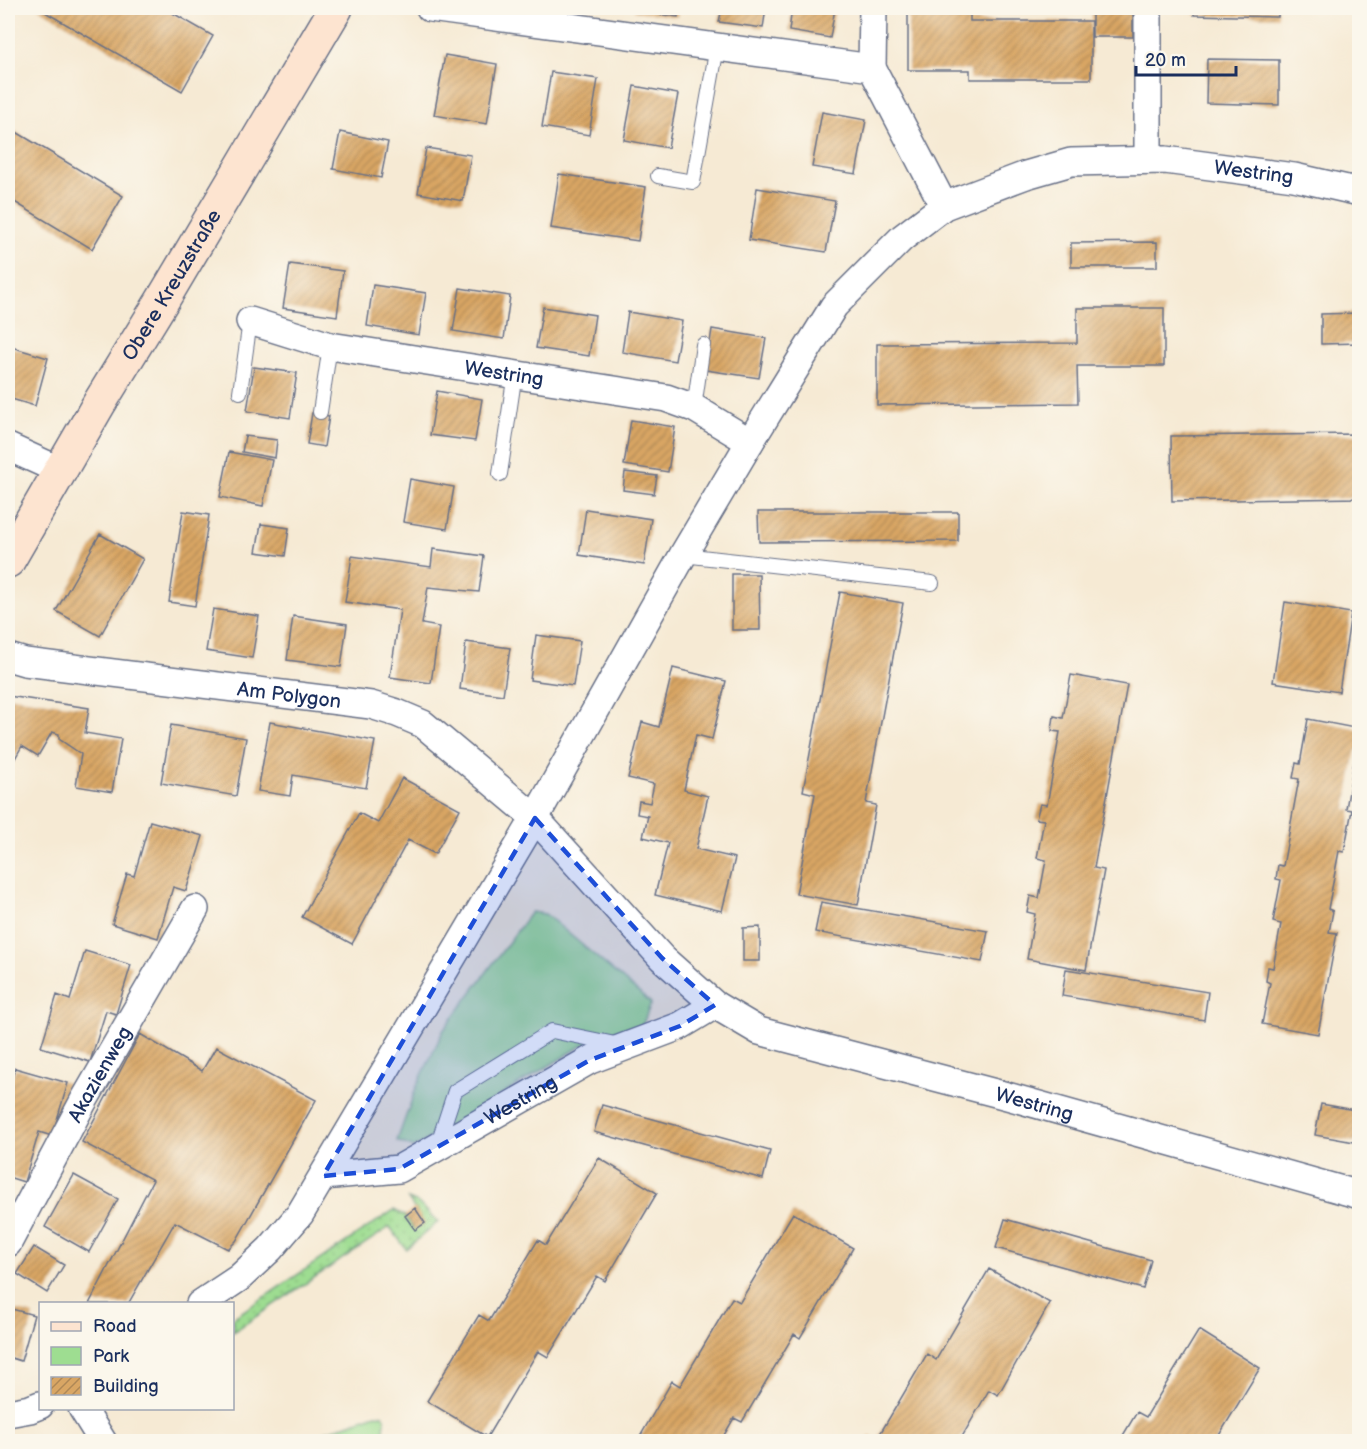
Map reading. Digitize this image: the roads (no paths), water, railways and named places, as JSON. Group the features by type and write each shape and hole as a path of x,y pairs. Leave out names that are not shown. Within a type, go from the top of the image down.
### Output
{"street":[{"name":"Obere Kreuzstraße","path":"8,561 99,402 168,291 336,8"},
{"path":"430,8 872,68"},
{"path":"873,8 872,68 944,206"},
{"path":"1148,8 1148,160"},
{"name":"Westring","path":"203,1302 239,1278 270,1250 300,1214 535,818 683,555 750,442 834,306 902,238 944,206 1026,175 1071,162 1165,160 1294,177 1359,192"},
{"name":"Westring","path":"250,321 330,346 666,398 694,408 750,442"},
{"path":"8,447 61,471"},
{"name":"Am Polygon","path":"8,657 25,662 370,705 397,713 423,724 535,818"},
{"name":"Westring","path":"535,818 662,958 714,1005 759,1030 1007,1096 1359,1196"},
{"name":"Akazienweg","path":"8,1243 82,1102 195,909"},
{"name":"Westring","path":"323,1176 399,1170 590,1060 680,1026 714,1005"},
{"path":"8,1413 39,1405"},
{"path":"83,1410 104,1442"}],"lane":[{"path":"658,176 693,182 717,47"},
{"path":"240,392 250,321"},
{"path":"694,408 704,345"},
{"path":"320,412 330,346"},
{"path":"500,474 514,373"},
{"path":"683,555 932,583"},
{"path":"436,1148 455,1091 552,1031 627,1047"}]}
